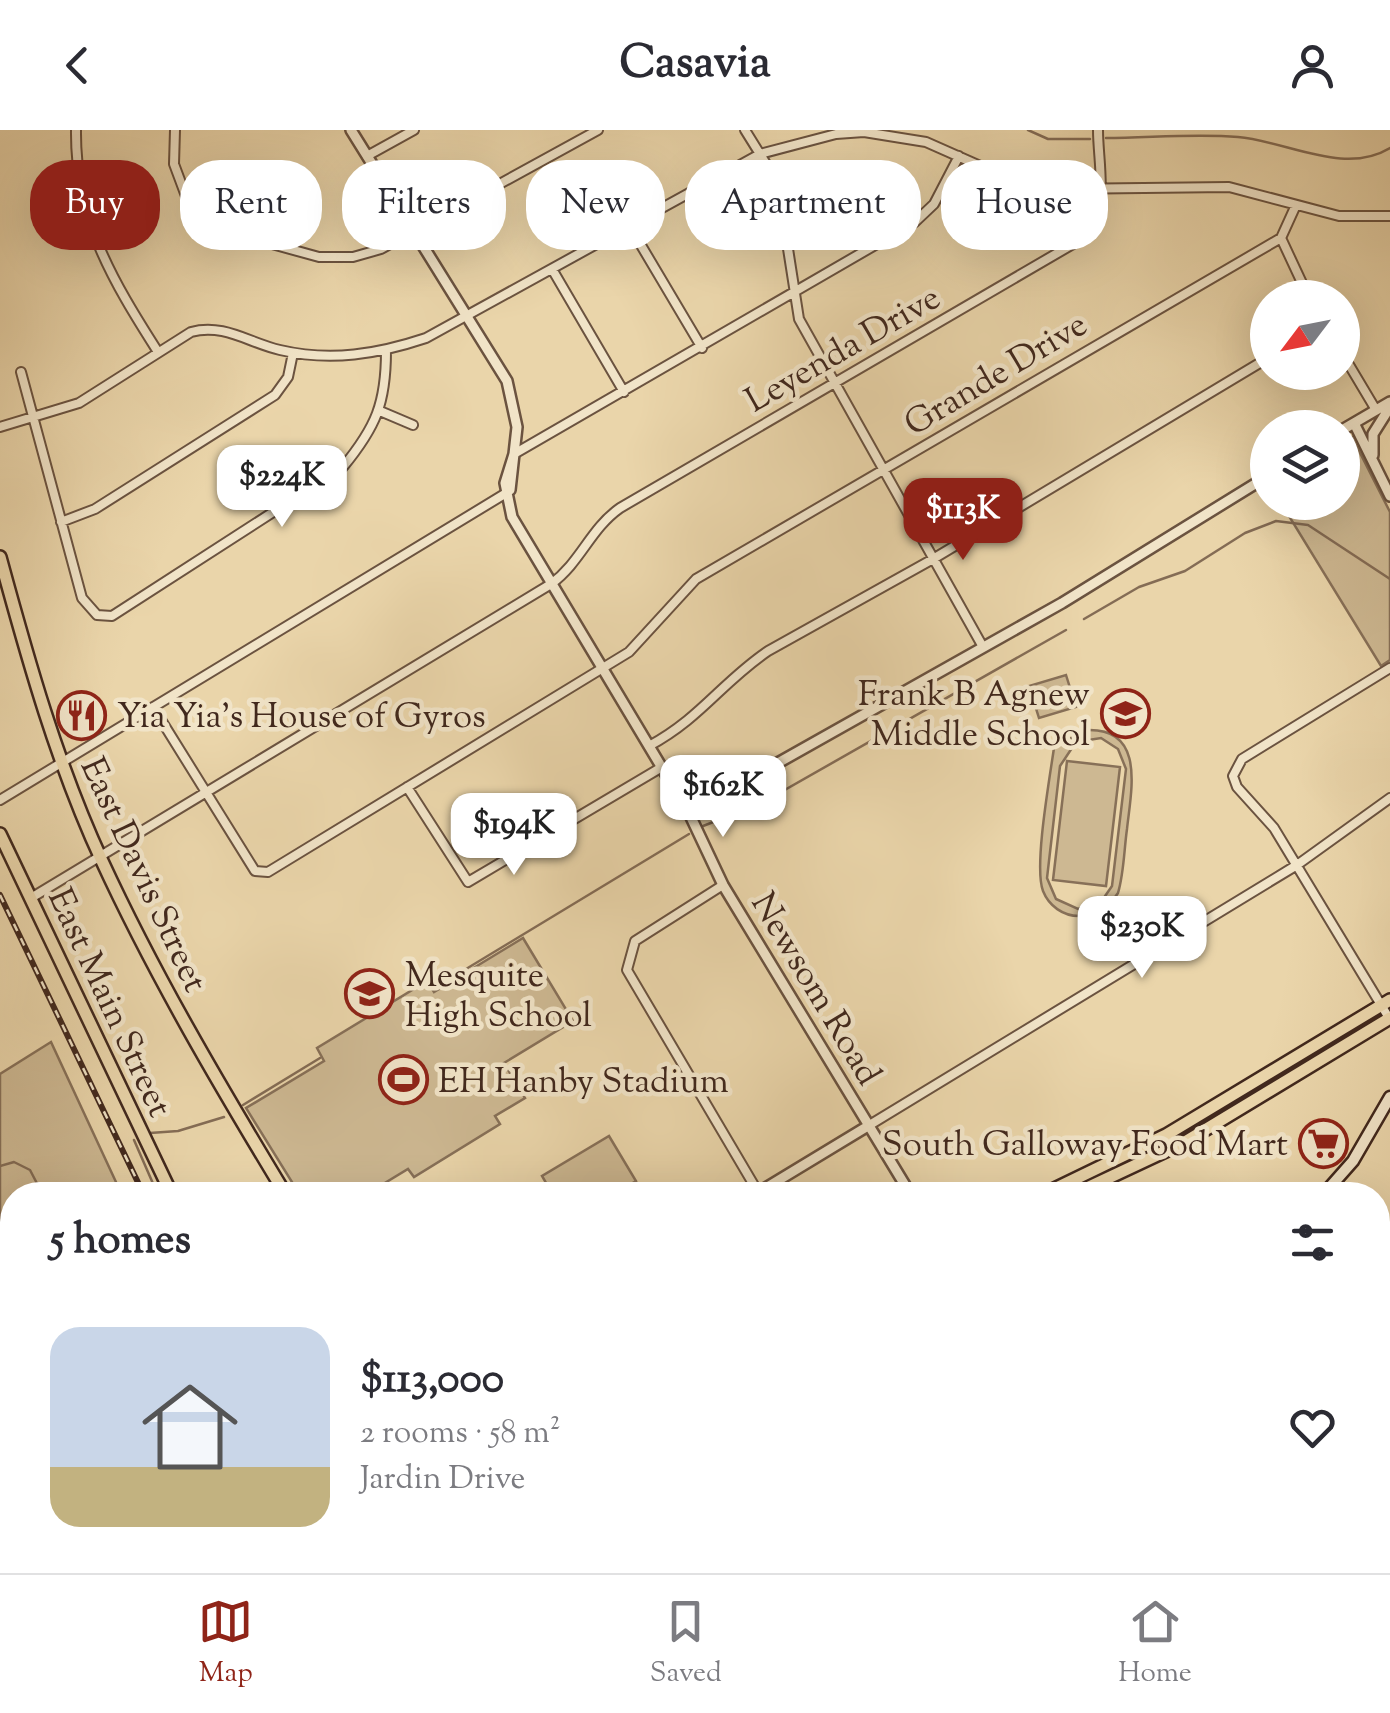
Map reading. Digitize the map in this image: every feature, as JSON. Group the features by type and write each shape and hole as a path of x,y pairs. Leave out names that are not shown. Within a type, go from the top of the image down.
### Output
{"main road":[{"name":"East Davis Street","path":"0,557 62,763 100,858 166,990 278,1182"},
{"name":"East Main Street","path":"0,834 166,1182"},
{"path":"1069,1182 1166,1135 1386,1003"},
{"path":"1100,1182 1186,1142 1390,1018"},
{"path":"1309,1049 1318,1063"},
{"path":"1335,1182 1352,1161 1390,1097"}],"street":[{"path":"76,130 81,203 90,234 102,262 158,352"},
{"path":"175,130 174,164 180,180"},
{"name":"Newsom Road","path":"351,130 369,160"},
{"path":"367,156 414,130"},
{"path":"506,181 598,130"},
{"path":"745,130 782,204 792,296 799,319 984,647"},
{"name":"Leyenda Drive","path":"1098,130 1099,160"},
{"path":"665,206 760,154 836,134 864,132 926,142 969,160"},
{"path":"514,454 915,222 934,204 959,156"},
{"path":"1108,188 1229,186 1339,216 1390,216"},
{"path":"1296,205 1280,238 1300,280"},
{"name":"Grande Drive","path":"206,794 255,870 268,872 642,641 659,614 696,579 1280,238"},
{"path":"297,250 319,258 376,250"},
{"name":"Newsom Road","path":"425,250 514,400 517,427 505,482 512,518 689,813 723,885 903,1182"},
{"path":"0,426 79,403 191,332 218,328 292,353 335,356 386,351 426,338 585,250"},
{"path":"643,250 702,348"},
{"name":"Leyenda Drive","path":"31,898 551,584 575,565 592,532 606,518 1063,250"},
{"path":"552,268 624,392"},
{"path":"21,372 82,598 94,612 112,616 329,478 366,439 380,411 386,391 386,351"},
{"path":"61,522 95,509 275,395 288,377 292,353"},
{"path":"649,746 684,727 745,666 768,651 934,558 1250,369"},
{"path":"1360,384 1376,410"},
{"path":"1360,420 1390,404"},
{"path":"1376,467 1373,434 1390,404"},
{"path":"380,411 413,425"},
{"path":"1360,436 1390,496"},
{"path":"689,813 984,647 1250,487"},
{"path":"0,800 508,492"},
{"path":"1390,668 1242,759 1235,768 1238,787 1270,822 1386,1003 1390,1018"},
{"path":"153,707 206,794"},
{"path":"407,787 468,882 662,767"},
{"path":"779,1182 1297,865 1390,798"},
{"path":"723,885 635,941 627,970 754,1182"}],"shaded area":[{"path":"1360,453 1390,512 1390,660 1381,666 1291,520 1360,520"},
{"path":"1066,675 1076,707 1039,718 1029,686"},
{"path":"1087,730 1106,732 1119,739 1131,764 1131,797 1118,893 1102,910 1085,916 1073,916 1053,906 1043,891 1041,878 1042,838 1056,734 1063,734 1063,742","holes":["1101,738 1118,749 1126,769 1112,886 1101,902 1078,909 1056,899 1047,878 1060,766 1076,742"]},
{"path":"1067,761 1120,767 1106,886 1053,880"},
{"name":"EH Hanby Stadium","path":"523,938 573,1021 504,1063 525,1098 495,1116 500,1124 414,1177 408,1169 386,1182 292,1182 246,1108 324,1061 317,1048 427,981 434,992"},
{"path":"51,1042 116,1182 0,1182 0,1074"},
{"path":"609,1136 636,1181 545,1182 542,1176"}],"waterway":[{"path":"1028,130 1048,139 1090,139"},
{"path":"1106,138 1238,137 1354,159 1390,148"},
{"path":"1084,619 1139,587 1185,571 1245,533 1276,521 1308,525 1390,579"},
{"path":"703,826 760,804 1066,630"},
{"path":"433,989 689,834"},
{"path":"243,1105 320,1058"},
{"path":"150,1133 178,1131 224,1117"},
{"path":"134,1140 152,1182"},
{"path":"0,1166 14,1162 30,1170 36,1182"}],"railway":[{"path":"0,895 138,1182"}],"place":[{"name":"Frank B Agnew Middle School","path":"1125,713"},
{"name":"Yia Yia's House of Gyros","path":"82,715"},
{"name":"Mesquite High School","path":"370,994"},
{"name":"EH Hanby Stadium","path":"403,1080"},
{"name":"South Galloway Food Mart","path":"1323,1143"}]}
